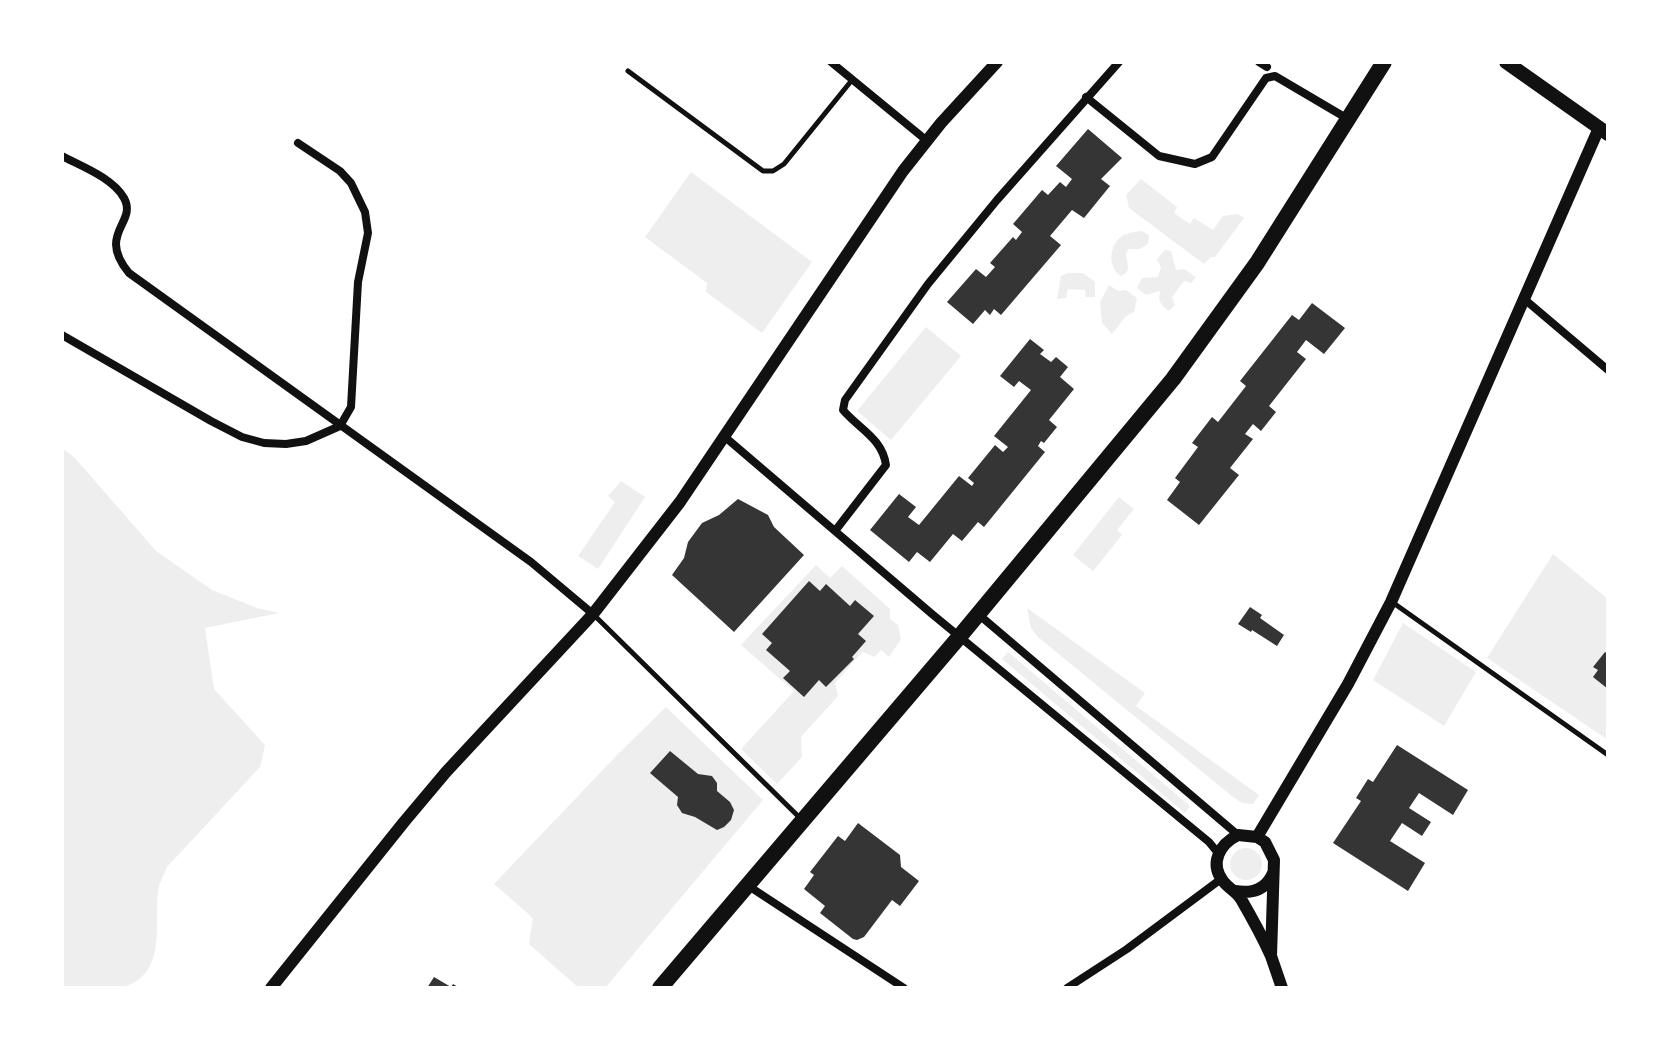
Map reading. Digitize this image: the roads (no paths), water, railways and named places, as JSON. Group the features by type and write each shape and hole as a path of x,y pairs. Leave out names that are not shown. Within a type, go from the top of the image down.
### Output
{"main road":[{"path":"660,988 960,636 1106,461 1208,332 1257,263 1384,62"},
{"path":"1506,62 1604,131"}],"street":[{"path":"831,62 926,140"},
{"path":"271,988 446,772 593,614 660,530 926,140 997,62"},
{"path":"835,531 886,465 884,451 877,440 843,410 845,400 928,284 1119,62"},
{"path":"1086,97 1159,156 1195,164 1212,157 1266,78 1275,76 1348,119"},
{"path":"1257,837 1348,684 1391,602 1523,298 1604,131"},
{"path":"62,335 242,437 264,443 286,444 306,441 340,426 351,407 358,282 368,233 365,212 351,183 340,171 298,143"},
{"path":"62,156 101,178 125,199 127,210 115,242 118,259 129,273 531,562 593,614"},
{"path":"1523,298 1608,370"},
{"path":"725,437 1209,842 1218,853"},
{"path":"978,614 1238,835"},
{"path":"1271,956 1274,870 1271,850 1257,837 1238,835 1228,840 1218,853 1216,862 1221,879 1235,891 1271,956 1282,988"},
{"path":"1235,891 1254,892 1263,887 1274,870"},
{"path":"1067,988 1152,931 1221,879"},
{"path":"746,885 904,988"}],"lane":[{"path":"628,71 763,171 773,171 784,164 852,79"},
{"path":"1391,602 1608,755"},
{"path":"593,614 801,819"}]}
